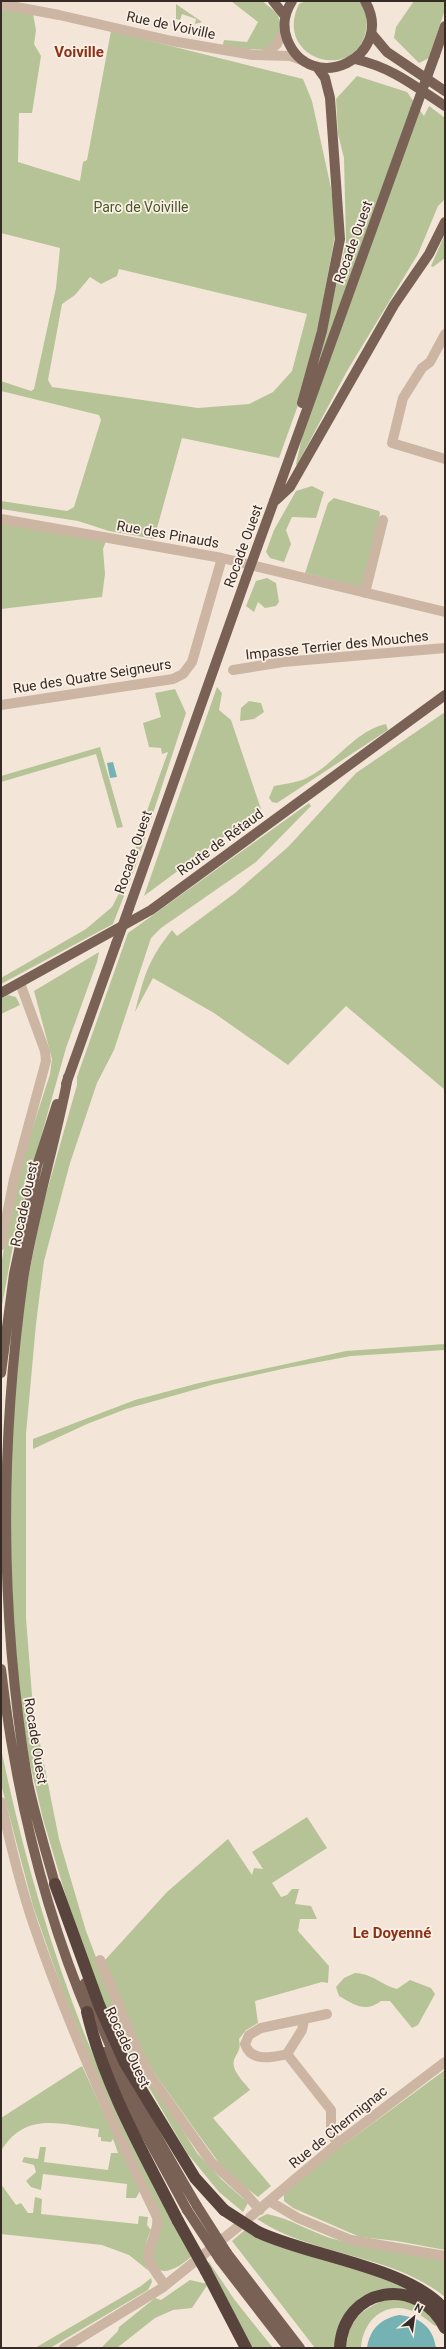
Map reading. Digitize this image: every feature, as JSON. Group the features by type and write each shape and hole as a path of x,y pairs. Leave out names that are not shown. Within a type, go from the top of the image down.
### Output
{"highway":[{"path":"55,1884 99,2004 125,2064 195,2178 224,2210 258,2232 286,2243 409,2283 428,2294 445,2310"},
{"path":"87,2012 94,2043 110,2080 178,2221 246,2348"},
{"path":"340,2348 343,2328 353,2312 368,2300 385,2294 403,2294 423,2302 434,2311 445,2328"}],"main road":[{"path":"273,1 285,16"},
{"path":"292,1 285,16 285,27 290,46 304,61 317,67 337,67 356,59 368,43 371,33 372,20 364,1"},
{"name":"Rocade Ouest","path":"1,1373 14,1274 26,1214 56,1106 68,1077 129,908 178,766 445,26"},
{"path":"371,33 387,52 445,92"},
{"path":"356,59 385,67 445,106"},
{"path":"292,450 300,410 322,331 340,239 330,98 325,78 317,67"},
{"path":"274,501 290,487 373,342 429,254 445,222"},
{"name":"Route de Rétaud","path":"1,993 151,910 445,695"},
{"name":"Rocade Ouest","path":"68,1077 45,1174 20,1297 6,1422 2,1512 3,1586 9,1661 28,1782 72,1945 93,2006 113,2053 155,2134 224,2256 288,2348"},
{"name":"Rocade Ouest","path":"1,1669 14,1759 27,1821 52,1912 87,2012 119,2085 187,2210 300,2348"}],"street":[{"name":"Rue de Voiville","path":"1,4 59,14 172,41 253,55 291,56 304,61"},
{"path":"265,55 277,44 285,27"},
{"path":"445,334 430,362 422,368 403,398 397,428 392,443 445,459"},
{"name":"Rue des Pinauds","path":"1,519 222,558 445,612"},
{"path":"365,593 383,520"},
{"name":"Rue des Quatre Seigneurs","path":"1,706 173,679 183,674 192,662 222,558"},
{"name":"Impasse Terrier des Mouches","path":"233,670 283,662 445,648"},
{"path":"1,1245 14,1179 46,1061 45,1051 20,983"},
{"path":"1,1802 21,1884 50,1971 91,2072 157,2217 157,2229 149,2252 149,2260 165,2285"},
{"path":"100,1960 139,2054 151,2077 211,2162 245,2193 260,2210"},
{"path":"304,2021 302,2030 287,2054 268,2058 257,2057 246,2048 246,2040 254,2031 261,2028 304,2021 327,2014"},
{"path":"287,2054 331,2110 331,2134 338,2143"},
{"name":"Rue de Chermignac","path":"250,2217 338,2143 445,2062"},
{"path":"269,2201 298,2218 351,2240 445,2256"},
{"path":"64,2348 165,2285 238,2226"}],"green space":[{"path":"231,1 262,1 277,14 280,24 278,34 273,43 266,50 222,48 224,40 247,42 258,22"},
{"path":"305,1 360,1 365,11 367,23 366,30 359,47 348,57 334,60 319,58 306,51 297,39 294,23 299,4"},
{"path":"414,1 445,1 445,10 429,58 419,63 394,38 396,27"},
{"path":"176,4 202,22 195,24 196,19 182,14 180,20 176,19"},
{"name":"Parc de Voiville","path":"1,9 33,14 36,30 34,44 41,56 32,113 19,113 18,162 80,181 83,162 87,160 111,31 303,79 312,101 331,188 336,230 310,372 279,458 182,438 154,539 109,531 78,521 1,509 1,501 67,511 74,507 101,420 99,415 1,391 1,381 31,391 34,389 56,288 60,248 1,233","holes":["119,269 307,314 292,371 273,392 249,404 198,408 52,387 48,380 62,304 75,295 90,277 101,284 117,276"]},
{"path":"357,76 407,92 424,116 429,106 445,118 445,199 438,206 418,254 347,371 297,465 346,242 344,158 338,134 336,99"},
{"path":"445,234 445,258 433,267 431,266"},
{"path":"312,486 324,492 316,518 292,517 286,530 291,544 284,562 270,558 266,552 274,530 296,491"},
{"path":"334,498 379,511 380,513 363,585 361,587 305,573 328,503"},
{"path":"1,523 106,541 103,549 105,574 102,597 1,609"},
{"path":"267,578 276,583 279,602 276,606 265,608 258,602 254,612 246,606 256,581"},
{"path":"217,687 222,693 219,710 231,720 261,809 144,896"},
{"path":"175,689 186,713 136,865 113,924 1,984 1,978 86,929 112,907 127,878 143,822 168,752 162,754 161,748 149,747 143,723 161,717 155,693"},
{"path":"249,701 261,703 264,712 254,719 240,721 241,708"},
{"path":"445,712 445,1090 346,1006 288,1065 214,1013 153,978 135,1012 144,978 152,960 157,950 172,930 177,936 235,893 288,847 356,773"},
{"path":"386,724 388,730 277,803 272,802 269,798 274,786 299,781 313,774 324,767 363,734"},
{"path":"100,747 123,827 117,828 96,754 1,782 1,776"},
{"path":"309,803 311,806 256,862 161,928 151,938 114,1050 97,1083 70,1163 44,1261 36,1324 26,1434 26,1618 33,1708 59,1839 86,1931 118,2015 178,2123 197,2153 221,2179 248,2203 243,2212 219,2192 187,2153 112,2024 77,1934 43,1819 29,1759 12,1642 7,1474 21,1316 41,1212 77,1085 77,1077 128,933"},
{"path":"99,952 97,962 66,1048 32,1169 12,1251 1,1311 1,1265 4,1248 23,1158 50,1074 52,1059 34,991"},
{"path":"8,995 16,997 20,1005 1,1014 1,999"},
{"path":"445,1344 445,1350 351,1356 215,1384 126,1409 87,1424 33,1449 33,1439 135,1400 199,1383 346,1351"},
{"path":"1,1748 17,1821 36,1892 84,2033 122,2118 192,2256 181,2265 168,2271 157,2269 154,2263 154,2246 162,2223 110,2107 63,1992 33,1906 1,1784"},
{"path":"307,1817 327,1848 272,1883 281,1897 287,1895 292,1889 299,1889 295,1904 311,1906 317,1919 300,1919 298,1931 329,1966 328,1983 322,1982 255,2001 258,2023 246,2030 239,2039 239,2048 234,2060 234,2068 236,2072 250,2090 213,2118 271,2186 258,2197 224,2170 150,2067 131,2027 105,1960 167,1892 228,1839 252,1875 254,1868 263,1869 252,1852"},
{"path":"355,1973 367,1975 397,1989 410,1980 431,1988 435,1994 418,2025 412,2028 390,2001 381,2001 370,2007 365,2007 355,2005 339,1996 336,1987 344,1978"},
{"path":"82,2066 140,2191 136,2198 126,2198 127,2184 43,2174 41,2190 31,2187 26,2181 36,2172 34,2165 22,2162 24,2157 38,2159 40,2147 46,2147 44,2162 108,2170 111,2153 118,2153 113,2139 111,2142 101,2141 101,2137 98,2137 99,2129 57,2123 32,2125 21,2130 11,2138 1,2151 1,2118"},
{"path":"445,2070 445,2250 397,2241 360,2237 293,2208 284,2201 284,2194 327,2157"},
{"path":"1,2184 16,2205 21,2203 28,2213 33,2213 35,2197 42,2199 41,2214 138,2224 139,2216 148,2217 147,2225 151,2230 145,2250 145,2261 149,2271 129,2255 102,2245 1,2234"},
{"path":"267,2214 283,2218 322,2235 344,2242 445,2260 445,2297 424,2283 401,2272 377,2263 303,2241 279,2231 257,2219"},
{"path":"246,2229 394,2280 411,2291 392,2289 364,2297 336,2348 315,2348 232,2241"},
{"path":"209,2262 234,2299 273,2348 251,2348 207,2263"},
{"path":"151,2278 152,2282 148,2290 50,2348 35,2348 141,2286"},
{"path":"190,2280 208,2284 192,2308 173,2310 155,2318 117,2348 101,2348 118,2331 119,2327 155,2298 161,2300"},
{"path":"390,2298 416,2303 438,2324 435,2326 425,2318 410,2310 397,2308 388,2309 374,2318 369,2324 362,2339 361,2348 346,2348 350,2329 359,2316 365,2310"}],"water":[{"path":"113,762 117,777 110,778 107,763"},
{"path":"399,2315 413,2318 424,2324 432,2334 436,2348 367,2348 368,2341 373,2330 386,2319"}],"district":[{"name":"Voiville","path":"79,52"},
{"name":"Le Doyenné","path":"392,1933"}]}
